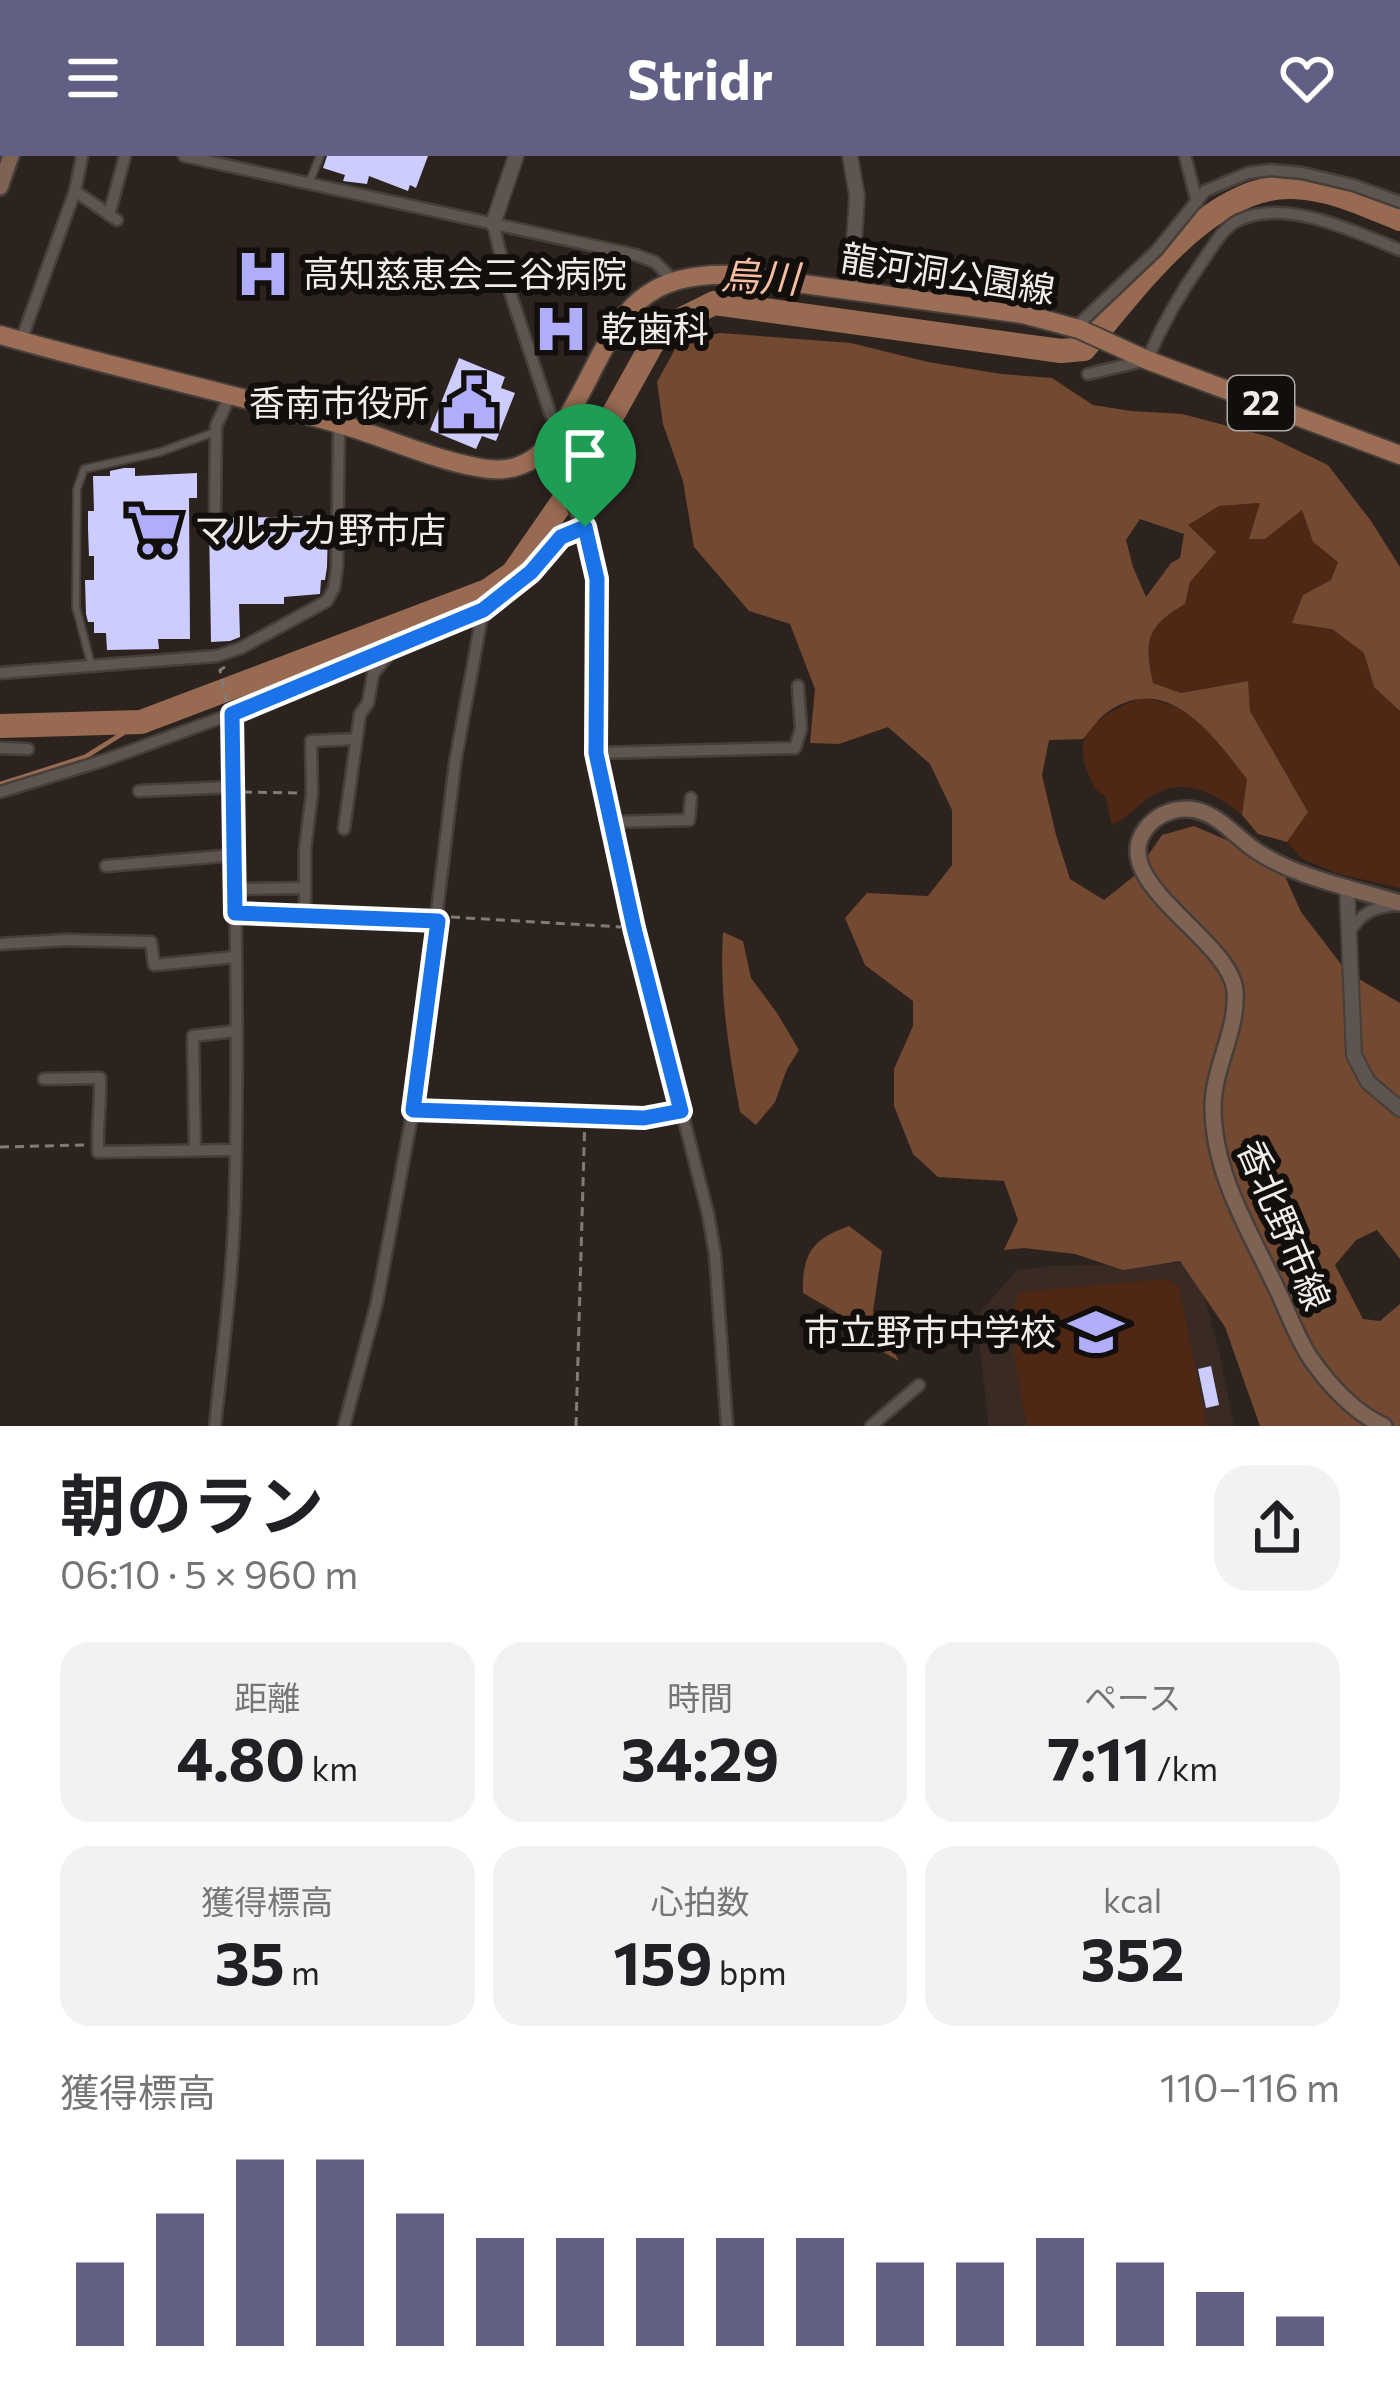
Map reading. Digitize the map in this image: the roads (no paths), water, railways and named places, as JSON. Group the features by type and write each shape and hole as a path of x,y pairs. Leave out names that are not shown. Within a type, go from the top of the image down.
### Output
{"main road":[{"path":"0,188 11,156"},
{"name":"龍河洞公園線","path":"550,454 621,317 674,280 737,274 1023,314 1077,329 1400,455"},
{"path":"0,335 339,424 472,466 496,470 550,454"},
{"name":"香北野市線","path":"1386,1426 1344,1398 1308,1355 1228,1187 1214,1135 1213,1095 1235,1002 1233,979 1216,952 1165,903 1143,874 1141,842 1146,830 1164,814 1195,810 1227,825 1262,855 1288,867 1400,904"}],"street":[{"path":"21,341 75,191 82,156"},
{"path":"75,191 113,218 124,156"},
{"path":"184,156 246,162 309,183 636,255 655,262 674,280"},
{"path":"516,156 493,224 517,312 559,430"},
{"path":"850,156 857,196 851,291"},
{"path":"1185,156 1197,202"},
{"path":"1254,156 1255,172"},
{"path":"1077,329 1157,250 1205,191 1221,183 1255,172 1302,172 1400,202"},
{"path":"1088,374 1147,359 1181,291 1226,229 1240,220 1278,212 1300,216 1346,227 1400,250"},
{"path":"215,510 216,426 230,396"},
{"path":"0,673 217,656 327,601 337,568 339,424"},
{"path":"576,506 594,494 611,448"},
{"path":"550,454 585,527 597,579 596,753 634,928 712,1236 727,1426"},
{"path":"0,792 230,715 483,610 531,572 561,537 585,527"},
{"path":"344,1426 377,1302 413,1110 455,763 483,610"},
{"path":"344,829 359,714 368,703 373,674 396,646"},
{"path":"596,753 795,748 801,729 798,686"},
{"path":"215,1426 229,1292 235,1150 236,889 230,715"},
{"path":"305,915 311,741 356,739"},
{"path":"0,748 28,749"},
{"path":"139,791 233,790"},
{"path":"612,822 688,820 691,798"},
{"path":"106,866 235,856"},
{"path":"1347,887 1354,1055 1368,1082 1400,1109"},
{"path":"236,889 305,888"},
{"path":"1349,934 1363,914 1400,904"},
{"path":"0,944 151,942 154,964 235,957"},
{"path":"195,1150 193,1036 236,1031"},
{"path":"44,1079 100,1078 98,1152 235,1150"},
{"path":"872,1426 920,1385"},
{"path":"1386,1426 1400,1425"}],"lane":[{"path":"309,183 320,156"},
{"path":"92,667 76,607 77,489 84,469 160,452 216,432"}],"waterway":[{"name":"烏川","path":"0,726 141,722 487,591 513,573 572,488 660,330 714,303 1061,351 1084,349 1175,245 1232,203 1262,191 1307,188 1400,219"},
{"path":"0,784 85,757 141,722"}],"place":[{"name":"高知慈恵会三谷病院","path":"263,274"},
{"name":"乾歯科","path":"561,329"},
{"name":"香南市役所","path":"469,403"},
{"name":"マルナカ野市店","path":"154,530"},
{"name":"市立野市中学校","path":"1096,1332"}]}
